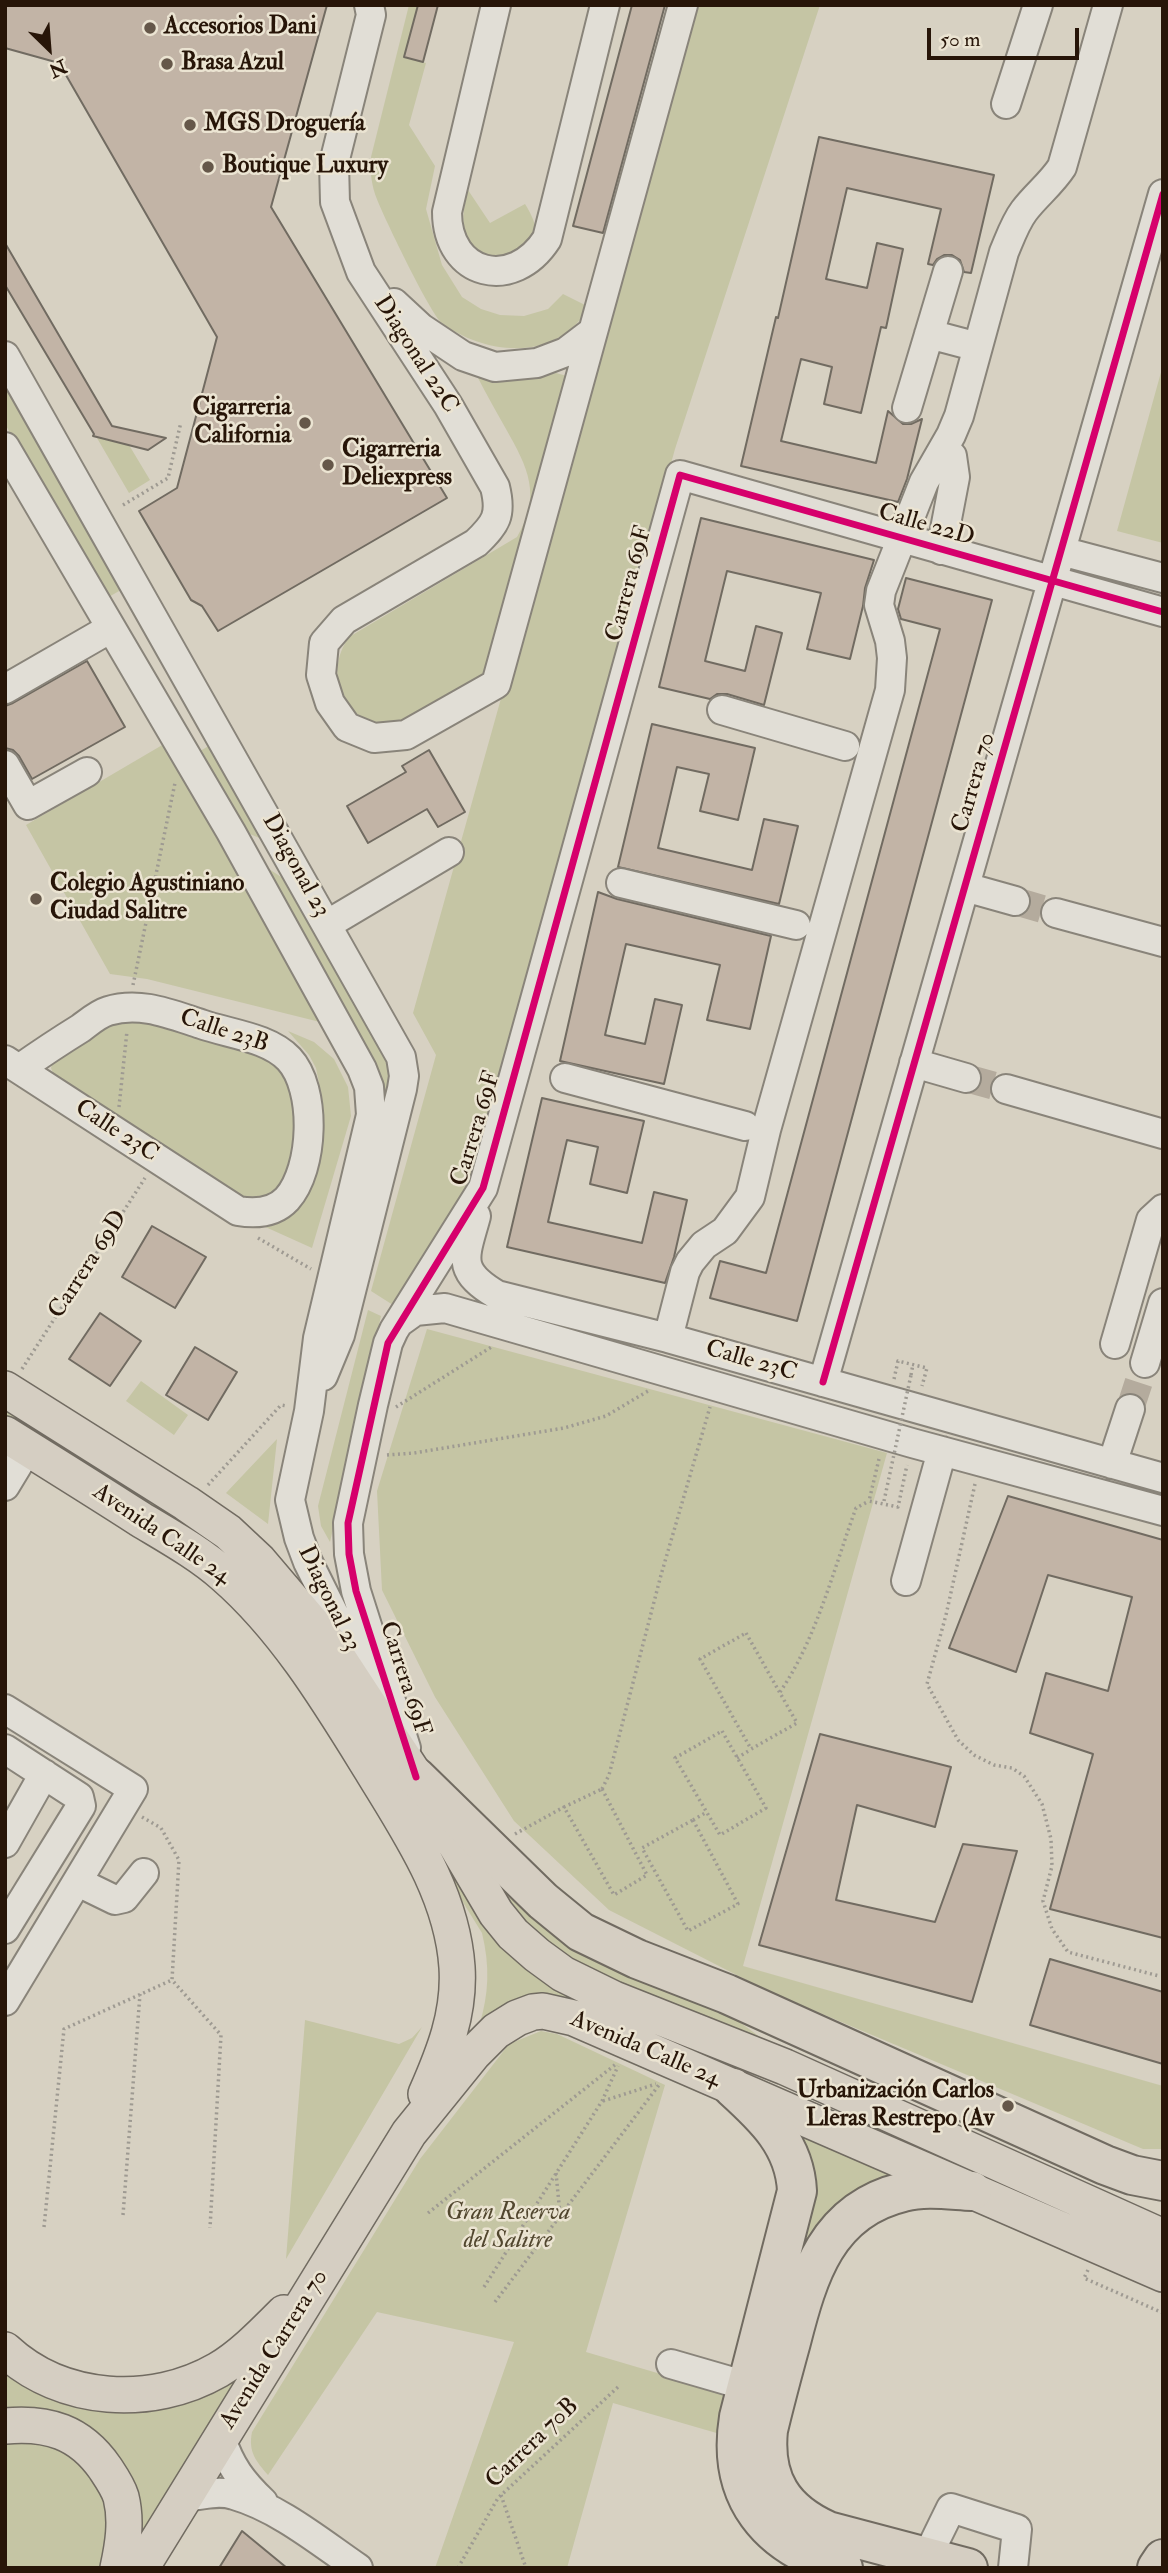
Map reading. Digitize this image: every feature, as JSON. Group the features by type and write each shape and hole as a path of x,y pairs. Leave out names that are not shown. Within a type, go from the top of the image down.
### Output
{"highway":[{"path":"416,1777 543,1901 581,1932 638,1959 727,1994 1105,2165 1132,2175 1163,2180"},
{"path":"733,2088 776,2130 796,2175 795,2204 737,2427 736,2455 747,2496 758,2517 784,2541 806,2554 843,2568"},
{"path":"968,2568 828,2531 808,2522 779,2493 767,2461 768,2430 804,2290 821,2252 858,2213 892,2195 922,2189 972,2191"},
{"path":"1157,2568 1163,2559"}],"main road":[{"name":"Avenida Calle 24","path":"13,1380 228,1532 286,1591 327,1641 416,1777 496,1913 513,1934 537,1955 564,1973 614,1999 892,2113 1163,2236"},
{"name":"Avenida Calle 24","path":"17,1441 190,1550 240,1590 303,1664 325,1696 420,1854 448,1916 457,1967 457,1993 452,2026 443,2056 409,2133"},
{"path":"727,1994 892,2113"},
{"name":"Avenida Calle 24","path":"409,2133 473,2054 496,2031 533,2012 550,2011 574,2018 1163,2274"},
{"name":"Avenida Carrera 70","path":"141,2568 409,2133"},
{"path":"5,2350 51,2379 86,2391 106,2395 143,2395 177,2388 218,2370 251,2345 326,2268"},
{"path":"5,2426 44,2426 83,2443 99,2460 120,2496 124,2516 124,2543 118,2568"}],"street":[{"path":"369,5 371,15 334,163 335,202 360,272 421,328 463,356 495,367 537,363 565,352 591,333 682,5"},
{"path":"496,5 447,212 447,228 453,244 463,257 477,266 493,271 509,270 525,264 538,253 547,239 606,5"},
{"path":"1006,104 1038,5"},
{"path":"667,1338 690,1262 704,1245 725,1231 752,1193 766,1130 890,690 892,658 890,641 879,606 881,591 924,482 951,436 959,416 1004,252 1013,230 1021,214 1062,167 1108,5"},
{"name":"Carrera 70","path":"823,1382 1161,207"},
{"path":"907,408 948,271"},
{"name":"Diagonal 22C","path":"360,272 455,416 495,487 499,502 498,515 490,530 475,543 344,620 324,643 321,675 330,703 347,727 374,738 406,735 496,684 591,333"},
{"path":"929,334 978,347"},
{"name":"Diagonal 23","path":"5,356 398,1049 404,1076 340,1335 309,1411"},
{"name":"Diagonal 23","path":"5,447 231,832 362,1069 369,1087 371,1115 318,1338 309,1411 290,1500 299,1538 416,1777"},
{"path":"942,550 954,477 952,456"},
{"name":"Calle 22D","path":"680,475 1163,612"},
{"name":"Carrera 69F","path":"416,1777 356,1591 349,1554 348,1522 388,1343 483,1188 680,475"},
{"path":"1061,551 1163,578"},
{"path":"881,591 893,610 905,652"},
{"path":"5,689 111,628"},
{"path":"722,710 845,746"},
{"path":"5,765 27,805 87,772"},
{"path":"231,832 302,878"},
{"path":"328,924 449,852"},
{"path":"621,883 796,925"},
{"path":"965,887 1016,901"},
{"path":"1056,913 1163,942"},
{"path":"12,1065 105,1012 129,1006"},
{"name":"Calle 23B","path":"129,1006 160,1011 274,1046 290,1060 303,1083 309,1107 309,1133 300,1173 290,1194 286,1200 262,1212 238,1211 226,1205"},
{"path":"915,1063 966,1077"},
{"name":"Calle 23C","path":"12,1065 226,1205"},
{"path":"565,1078 745,1126"},
{"path":"1006,1089 1163,1134"},
{"name":"Calle 23C","path":"483,1188 465,1256 472,1276 497,1294 667,1338 1163,1479"},
{"path":"1115,1344 1152,1220 1163,1209"},
{"path":"690,1262 728,1243 748,1224"},
{"path":"1144,1363 1163,1303"},
{"name":"Calle 23C","path":"401,1321 415,1311 436,1307 1163,1511"},
{"path":"1112,1464 1130,1409"},
{"path":"5,1486 17,1441"},
{"path":"906,1581 942,1451"},
{"path":"5,1709 132,1789 5,2001"},
{"path":"5,1929 81,1806 79,1797 44,1774 7,1755"},
{"path":"5,1843 44,1774"},
{"path":"61,1839 85,1870 115,1900 124,1898 144,1872"},
{"path":"671,2364 747,2386"},
{"path":"221,2438 228,2461 237,2474 272,2511"},
{"path":"185,2497 222,2493 234,2495 272,2511 358,2568"},
{"path":"927,2557 951,2508 1017,2529 1013,2568"}],"path":[{"path":"123,505 168,478 181,422"},
{"path":"117,1133 129,1006 182,749"},
{"path":"252,1234 332,1281"},
{"path":"369,1424 519,1330"},
{"path":"894,1378 898,1362 913,1364 927,1368 922,1385"},
{"path":"884,1502 913,1364"},
{"path":"363,1452 387,1455 414,1453 564,1428 606,1416 673,1374"},
{"path":"489,1849 601,1789 609,1775 661,1575 716,1386"},
{"path":"204,1489 281,1405"},
{"path":"980,1461 946,1615 927,1684 958,1741 974,1755 994,1765 1012,1768 1024,1776 1042,1804 1051,1839 1052,1866 1043,1902 1052,1929 1068,1952 1159,1976"},
{"path":"869,1501 873,1483"},
{"path":"779,1692 794,1671 810,1635 856,1508 869,1501 898,1507 902,1490"},
{"path":"737,1758 797,1723 746,1633 700,1659 751,1749"},
{"path":"722,1731 737,1758 766,1808 720,1835 675,1758 722,1731"},
{"path":"564,1807 614,1895 648,1875 601,1789"},
{"path":"636,1852 707,1812"},
{"path":"642,1848 688,1931 738,1904 693,1820"},
{"path":"44,2227 64,2029 172,1980 221,2035 210,2228"},
{"path":"124,2215 140,1994"},
{"path":"428,2213 620,2061 602,2102 484,2287"},
{"path":"495,2302 661,2082 602,2102"},
{"path":"556,2173 560,2216"},
{"path":"1089,2268 1084,2277 1163,2313"},
{"path":"502,2495 526,2568"}],"green space":[{"path":"409,5 418,5 404,57 426,63 409,125 435,166 426,209 442,265 462,297 481,309 500,315 524,316 548,309 563,294 589,307 574,326 554,340 538,346 505,348 471,339 442,323 418,283 379,204 372,180 371,157"},
{"path":"695,5 820,5 675,449 469,1187 393,1305 371,1291 436,1055 413,1013"},
{"path":"468,190 490,223 525,204 535,226 532,240 498,260 476,248 465,233 464,214"},
{"path":"1163,365 1163,543 1117,531"},
{"path":"556,373 567,376 491,674 398,723 380,723 364,718 352,710 343,698 338,683 341,652 349,637 517,537 525,522 530,495 526,469 477,376 518,380"},
{"path":"5,381 126,587 107,598 5,424"},
{"path":"97,438 129,445 150,480 129,493"},
{"path":"164,744 320,1022 147,979 110,974 26,825"},
{"path":"212,744 269,842 238,829 195,754"},
{"path":"255,860 292,884 387,1057 390,1080 374,1158 378,1099"},
{"path":"124,1018 144,1019 267,1055 280,1063 300,1107 293,1159 286,1183 269,1199 252,1204 55,1078 51,1068 55,1055"},
{"path":"288,1031 314,1042 334,1059 348,1087 351,1116 312,1248 261,1225 320,1113 316,1068 309,1055"},
{"path":"368,1310 381,1316 330,1542 321,1526 318,1506"},
{"path":"427,1329 887,1453 743,1966 1163,2086 1163,2149 1143,2149 770,1992 609,1910 514,1821 435,1697 382,1590 377,1491"},
{"path":"141,1381 188,1415 174,1435 126,1401"},
{"path":"5,1404 202,1531 254,1578 316,1648 490,1921 511,1947 575,1991 666,2036 878,2132 877,2134 665,2047 578,2006 538,2000 503,2011 479,2026 487,1980 482,1933 342,1700 303,1647 251,1589 212,1556 172,1527 5,1422"},
{"path":"277,1439 268,1524 226,1493"},
{"path":"505,1894 543,1925 719,2007 764,2040 575,1968 527,1935"},
{"path":"305,2020 399,2044 412,2038 422,2027 286,2259"},
{"name":"Gran Reserva del Salitre","path":"541,2031 557,2034 665,2085 586,2352 725,2393 720,2434 613,2403 567,2568 435,2568 514,2342 377,2312 268,2475 254,2456 252,2432 420,2159 509,2044"},
{"path":"797,2128 917,2176 826,2218 804,2243 813,2170 809,2152"},
{"path":"5,2374 47,2397 69,2405 114,2413 137,2413 192,2401 247,2374 137,2549 134,2497 5,2411"},
{"path":"5,2437 68,2447 109,2498 105,2568 5,2568"}],"building":[{"path":"5,5 327,5 271,207 447,498 218,631 202,606 191,600 139,511 177,488 217,337 59,63 5,48"},
{"path":"418,5 438,5 423,62 404,57"},
{"path":"632,5 665,5 603,233 573,226"},
{"path":"819,137 994,175 971,273 964,272 960,260 952,255 944,255 933,265 928,264 941,209 847,188 826,279 867,288 877,243 903,249 886,328 881,327 861,413 824,404 832,367 801,359 781,441 876,463 888,411 903,424 922,419 907,479 898,502 741,466"},
{"path":"5,243 112,426 166,438 148,450 93,436 5,285"},
{"path":"701,518 874,560 865,588 850,659 807,649 821,593 727,571 705,661 745,671 756,626 782,633 764,705 727,694 717,694 710,699 659,687"},
{"path":"906,578 992,600 797,1321 710,1298 720,1261 766,1273 940,629 901,619 898,609"},
{"path":"87,661 125,727 32,779 19,756 13,750 5,748 5,706"},
{"path":"652,724 755,748 738,820 700,811 709,774 677,767 658,848 752,870 764,819 798,826 779,904 618,867"},
{"path":"429,750 465,812 438,827 427,809 368,843 347,806 406,772 402,766"},
{"path":"598,892 617,899 771,936 750,1029 707,1020 720,965 626,944 605,1035 645,1044 655,999 682,1005 664,1084 560,1061"},
{"path":"542,1098 644,1121 627,1193 590,1184 598,1147 567,1140 548,1222 642,1243 654,1192 687,1200 665,1283 507,1247"},
{"path":"152,1226 206,1257 175,1308 122,1277"},
{"path":"100,1313 141,1341 110,1386 69,1359"},
{"path":"195,1347 237,1372 208,1420 166,1395"},
{"path":"1008,1496 1163,1540 1163,1938 1050,1909 1093,1754 1030,1733 1046,1673 1108,1691 1132,1597 1048,1575 1016,1672 949,1648"},
{"path":"820,1734 951,1767 935,1827 857,1805 836,1900 935,1922 963,1844 1017,1851 972,2002 759,1945"},
{"path":"1050,1959 1163,1992 1163,2064 1030,2025"},
{"path":"242,2531 287,2568 219,2568"}],"tunnel":[{"path":"1015,901 1056,913"},
{"path":"966,1078 1006,1089"},
{"path":"1130,1409 1145,1363"}],"cycle path":[{"path":"823,1382 1163,194"},
{"path":"416,1777 356,1591 349,1554 348,1523 388,1343 483,1188 680,475 1163,612"}],"place":[{"name":"Accesorios Dani","path":"150,28"},
{"name":"Brasa Azul","path":"167,64"},
{"name":"MGS Droguería","path":"190,125"},
{"name":"Boutique Luxury","path":"208,167"},
{"name":"Cigarreria California","path":"305,423"},
{"name":"Cigarreria Deliexpress","path":"328,465"},
{"name":"Colegio Agustiniano Ciudad Salitre","path":"36,899"},
{"name":"Urbanización Carlos Lleras Restrepo (Av","path":"1008,2106"}]}
